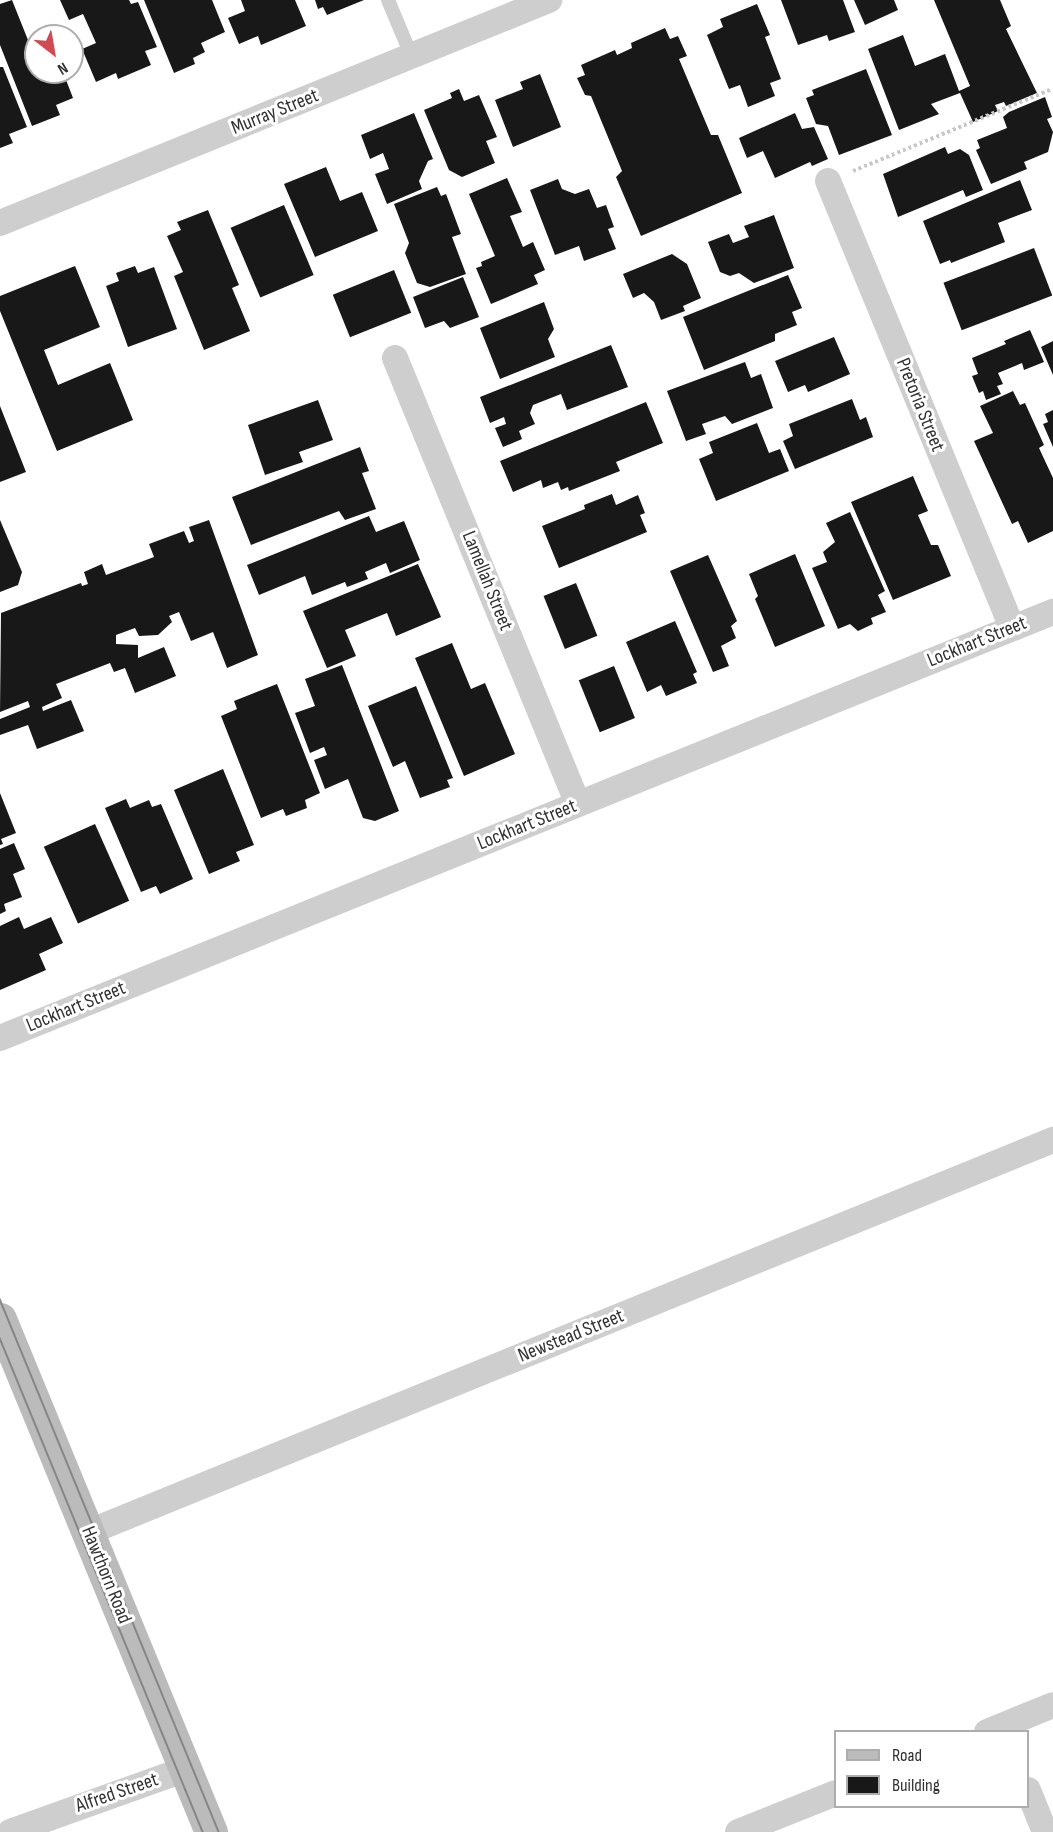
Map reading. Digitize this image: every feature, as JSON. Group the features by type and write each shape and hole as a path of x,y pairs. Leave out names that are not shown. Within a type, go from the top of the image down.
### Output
{"main road":[{"name":"Hawthorn Road","path":"0,1319 211,1832"}],"street":[{"name":"Murray Street","path":"0,223 549,0"},
{"name":"Pretoria Street","path":"828,181 1012,628"},
{"name":"Lamellah Street","path":"395,358 578,804"},
{"name":"Lockhart Street","path":"0,1038 1053,612"},
{"name":"Newstead Street","path":"89,1532 1053,1140"},
{"path":"997,1730 1053,1705"},
{"name":"Alfred Street","path":"9,1832 182,1762"},
{"path":"1029,1792 1045,1832"},
{"path":"738,1832 834,1793"}],"lane":[{"path":"388,0 411,57"}],"path":[{"path":"828,181 1052,90"}],"building":[{"path":"12,0 24,30 24,84 68,84 73,98 56,105 60,115 32,126 0,45 0,4"},
{"path":"60,0 129,0 131,4 138,2 157,47 145,51 151,65 118,79 116,73 96,82 84,54 84,48 96,43 83,14 69,20"},
{"path":"144,0 212,0 225,32 201,43 205,52 193,58 195,64 174,73"},
{"path":"241,0 295,0 306,26 261,45 258,36 239,44 228,18 245,11"},
{"path":"315,0 364,0 327,15 323,7 318,9"},
{"path":"781,0 843,0 855,32 829,41 827,35 798,45"},
{"path":"854,0 894,0 898,10 865,25"},
{"path":"934,0 1000,0 1011,26 1006,29 1037,93 1006,106 1004,102 995,105 998,111 973,122 960,93 931,104 939,114 899,130 868,49 903,35 915,66 945,54 959,91 970,86"},
{"path":"757,4 770,35 765,37 781,79 770,83 775,96 748,107 740,85 729,89 707,35 723,27 720,19"},
{"path":"665,28 670,39 678,36 687,56 679,59 711,135 718,135 742,193 641,236 616,177 622,171 591,96 585,95 577,78 585,75 581,65 615,50 617,55 632,48 631,43"},
{"path":"0,67 3,67 27,127 9,134 13,143 0,148"},
{"path":"866,69 892,135 839,155 828,126 816,124 806,98 814,95 812,90"},
{"path":"540,74 561,127 513,147 495,100 523,89 520,82"},
{"path":"459,89 464,101 479,95 497,137 486,141 495,163 462,177 449,170 424,110 452,98 450,93"},
{"path":"1045,97 1052,117 1047,119 1053,132 1048,152 1024,162 1027,169 991,184 976,150 980,148 977,140 1007,128 1003,117 1009,112"},
{"path":"414,113 433,159 428,161 419,181 422,189 387,204 375,174 389,169 383,153 370,159 361,135"},
{"path":"795,113 802,129 814,127 828,159 812,166 810,162 775,178 763,151 747,158 739,138"},
{"path":"945,147 948,154 960,149 969,155 983,190 966,197 963,190 898,217 883,174"},
{"path":"326,167 340,201 362,192 378,231 315,257 284,184"},
{"path":"507,178 522,212 510,216 523,247 533,242 545,270 534,275 538,284 491,304 476,268 482,266 481,262 495,256 469,194"},
{"path":"558,179 562,189 575,194 589,189 597,208 606,205 614,227 608,229 616,249 584,261 579,246 555,255 530,190"},
{"path":"1020,180 1032,210 998,223 1005,242 951,263 950,260 940,264 923,221"},
{"path":"437,187 441,196 446,194 461,234 452,237 466,274 430,287 417,283 405,253 409,243 394,204"},
{"path":"284,205 314,275 260,298 231,228"},
{"path":"208,210 239,285 232,288 250,331 204,350 174,276 183,272 167,236 181,230 177,222"},
{"path":"774,215 794,268 754,283 739,273 730,276 720,272 708,242 729,234 733,243 749,237 744,226"},
{"path":"1034,248 1052,296 962,330 943,283"},
{"path":"672,254 687,264 701,298 683,306 685,311 661,320 654,302 644,293 633,298 623,274"},
{"path":"75,266 100,327 44,350 58,385 110,363 133,420 57,451 0,311 0,296"},
{"path":"135,266 138,273 154,267 177,329 128,347 106,286 119,281 116,273"},
{"path":"394,270 411,313 350,337 333,295"},
{"path":"788,275 802,308 792,312 797,325 775,334 775,341 704,370 683,317"},
{"path":"463,277 479,317 450,328 444,321 425,328 413,297"},
{"path":"544,302 554,329 548,339 555,357 500,379 480,328"},
{"path":"1030,330 1044,362 1024,370 1022,363 998,373 1003,384 997,386 1001,394 986,400 983,391 979,393 972,376 978,374 972,358 1006,344 1004,341"},
{"path":"834,337 850,374 808,392 805,385 788,392 775,361"},
{"path":"1053,341 1053,375 1041,347"},
{"path":"611,345 628,387 567,410 561,394 533,405 530,413 535,424 519,431 522,439 503,447 495,428 506,424 504,417 490,423 480,397"},
{"path":"745,362 751,378 761,374 773,408 732,424 725,416 702,424 706,434 686,441 667,391"},
{"path":"1013,391 1020,405 1025,403 1044,445 1039,448 1053,478 1053,531 1028,543 1018,521 1012,524 974,441 993,433 980,406"},
{"path":"852,399 860,420 866,417 873,437 795,469 783,441 793,436 789,424"},
{"path":"318,400 333,440 299,452 303,462 265,475 248,425"},
{"path":"646,402 663,443 616,462 620,471 569,491 568,487 561,490 558,482 543,488 541,480 513,492 500,461"},
{"path":"0,406 26,472 0,482"},
{"path":"1053,410 1053,447 1043,424 1048,422 1045,414"},
{"path":"757,423 769,453 780,449 789,471 716,501 699,459 713,453 709,442"},
{"path":"360,447 369,471 362,473 376,509 345,520 339,511 251,545 232,497"},
{"path":"913,476 928,511 918,515 931,545 938,545 951,576 893,600 851,502"},
{"path":"612,494 616,505 638,495 645,513 640,515 647,532 559,568 542,526 585,509 584,505"},
{"path":"850,512 885,591 878,595 886,612 871,618 873,624 858,631 850,624 838,629 812,568 827,562 823,552 835,542 826,523"},
{"path":"369,516 376,532 404,521 420,560 390,573 386,563 365,572 368,579 347,587 345,582 312,595 305,576 259,595 247,565"},
{"path":"0,520 22,572 18,585 0,592"},
{"path":"209,520 258,655 227,668 213,632 191,641 179,612 169,616 172,622 158,635 139,636 135,628 116,635 116,644 138,645 138,658 164,647 176,676 135,693 125,668 114,672 110,663 56,684 62,698 42,707 43,711 71,700 84,731 37,749 28,725 0,735 0,719 30,707 28,701 0,712 1,613 81,583 82,586 88,584 84,572 102,564 106,575 154,557 149,544 184,531 189,543 194,541 189,527"},
{"path":"795,554 825,626 775,647 755,599 758,596 749,574"},
{"path":"708,555 737,621 731,626 736,638 721,646 729,666 713,672 670,571"},
{"path":"418,564 441,617 396,636 387,613 345,630 356,656 327,668 303,611"},
{"path":"576,583 597,636 565,649 544,596"},
{"path":"675,621 697,672 693,674 697,683 666,696 661,685 647,692 626,642"},
{"path":"452,643 471,689 485,683 515,754 464,776 415,658"},
{"path":"342,665 399,811 375,821 363,818 348,779 325,789 314,760 327,755 324,747 310,753 295,713 315,706 305,679"},
{"path":"614,666 635,718 600,732 579,680"},
{"path":"277,684 320,793 305,800 307,808 286,816 283,809 261,818 221,716 237,709 234,701"},
{"path":"416,686 453,778 447,780 450,787 420,798 405,761 393,767 368,706"},
{"path":"223,769 254,845 236,852 240,861 209,874 174,790"},
{"path":"0,793 16,833 1,839 3,844 0,845"},
{"path":"126,799 130,808 149,800 152,807 161,804 193,879 160,894 156,886 141,892 105,808"},
{"path":"95,824 129,901 78,924 44,847"},
{"path":"14,843 25,869 13,874 22,897 4,904 6,911 0,914 0,849"},
{"path":"19,917 24,929 51,917 63,943 39,954 46,970 0,990 0,926"}],"tram line":[{"path":"0,1299 219,1832"},
{"path":"0,1338 203,1832"}]}
